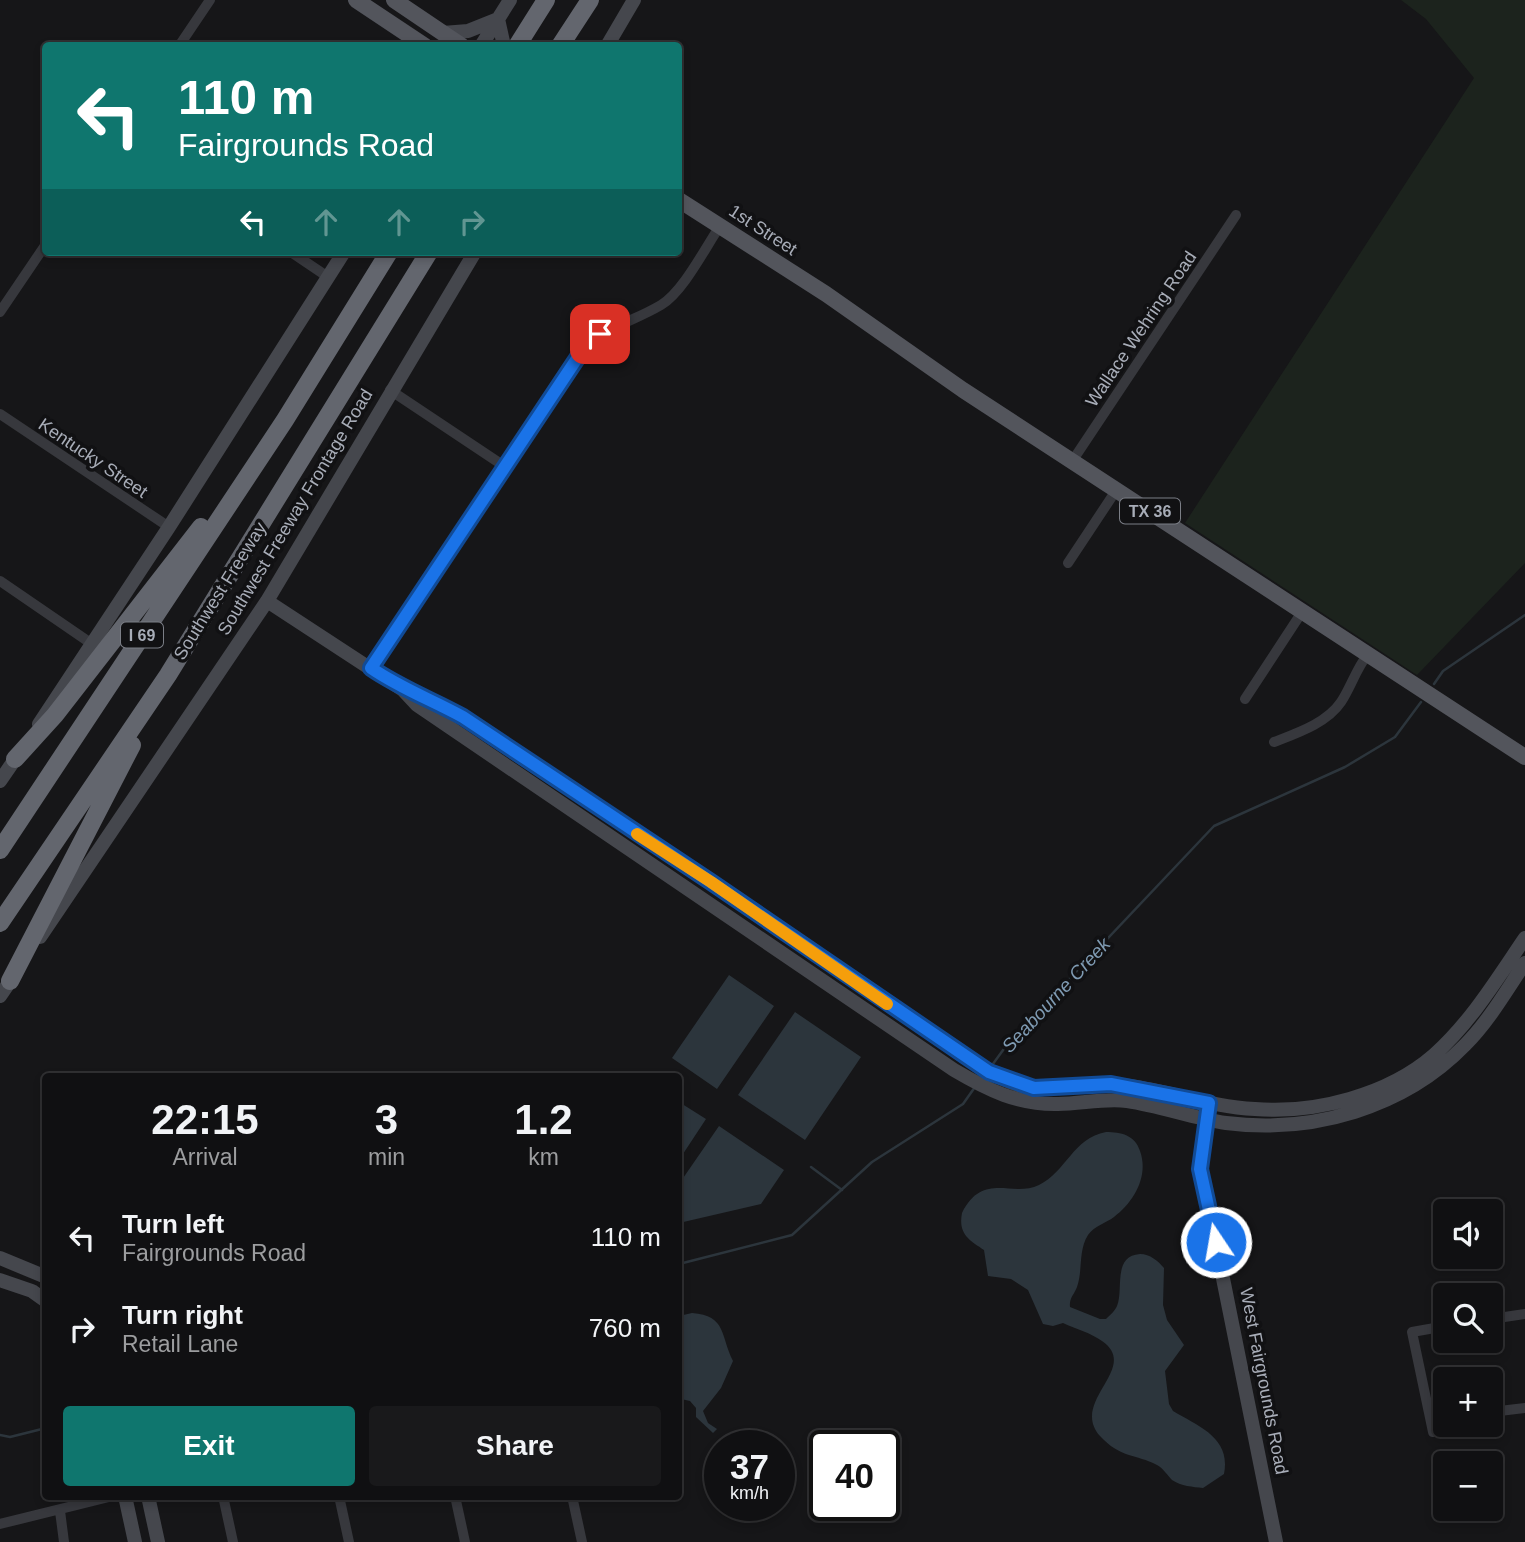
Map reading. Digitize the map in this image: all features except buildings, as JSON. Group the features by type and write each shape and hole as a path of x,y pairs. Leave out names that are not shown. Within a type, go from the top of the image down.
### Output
{"highway":[{"path":"522,39 546,0"},
{"path":"563,42 590,0"},
{"name":"I 69","path":"0,850 285,420 387,256"},
{"name":"Southwest Freeway","path":"0,923 168,674 427,256"},
{"path":"15,759 55,715 285,420"},
{"path":"5,988 168,674"}],"main road":[{"path":"356,0 419,42"},
{"path":"394,0 456,42"},
{"name":"1st Street","path":"682,202 826,294 963,390 1073,460"},
{"name":"TX 36","path":"1073,460 1525,757"}],"street":[{"path":"182,42 209,0"},
{"path":"484,42 510,0"},
{"path":"609,42 634,0"},
{"path":"443,33 468,31 498,19"},
{"path":"498,19 503,42"},
{"name":"Wallace Wehring Road","path":"1073,460 1236,215"},
{"path":"371,668 504,466 589,344 613,326 662,304 684,279 720,226"},
{"path":"0,312 42,250"},
{"path":"297,256 328,277"},
{"path":"0,781 169,527 341,256"},
{"name":"Southwest Freeway Frontage Road","path":"5,988 267,601 390,390 473,256"},
{"path":"390,390 504,466"},
{"name":"Kentucky Street","path":"0,414 169,527"},
{"path":"1068,562 1117,489"},
{"path":"0,581 92,644"},
{"path":"267,601 371,668 403,690 417,705 954,1070 1007,1097 1032,1104 1119,1100 1228,1123 1294,1125 1325,1121 1402,1093 1464,1046 1525,963"},
{"path":"1245,699 1302,612"},
{"path":"1275,742 1300,732 1330,714 1340,702 1353,673 1368,654"},
{"path":"403,690 424,696 463,717 711,882 963,1056 1012,1083 1034,1088 1121,1085 1254,1110 1308,1108 1358,1096 1413,1069 1433,1055 1465,1022 1525,938"},
{"name":"West Fairgrounds Road","path":"1209,1103 1200,1169 1276,1542"},
{"path":"0,1258 42,1275"},
{"path":"0,1280 32,1291 42,1298"},
{"path":"1503,1317 1525,1314"},
{"path":"1433,1328 1412,1332 1433,1432"},
{"path":"1503,1411 1525,1408"},
{"path":"0,1524 99,1500"},
{"path":"126,1500 135,1542"},
{"path":"149,1500 158,1542"},
{"path":"224,1500 233,1542"},
{"path":"340,1500 349,1542"},
{"path":"456,1500 465,1542"},
{"path":"573,1500 582,1542"},
{"path":"60,1511 64,1542"}],"shaded area":[{"path":"1401,0 1525,0 1525,563 1417,675 1185,523 1474,78 1426,19"},
{"path":"729,975 774,1006 717,1089 672,1058"},
{"path":"795,1012 861,1057 805,1140 738,1095"},
{"path":"682,1104 706,1119 682,1155"},
{"path":"719,1126 784,1170 761,1204 682,1222 682,1180"},
{"path":"1106,1132 1122,1134 1135,1141 1140,1151 1143,1170 1138,1188 1128,1204 1088,1235 1083,1247 1079,1281 1070,1307 1106,1319 1117,1306 1122,1267 1131,1256 1144,1254 1154,1258 1164,1268 1163,1305 1167,1320 1184,1345 1165,1371 1169,1404 1173,1411 1203,1428 1218,1442 1225,1462 1224,1474 1203,1488 1172,1480 1157,1465 1121,1452 1100,1436 1093,1423 1093,1410 1114,1362 1112,1351 1098,1338 1063,1323 1053,1326 1043,1324 1028,1290 1011,1279 988,1276 984,1250 963,1231 962,1213 970,1200 979,1193 988,1189 1019,1189 1039,1185 1056,1172 1085,1141"},
{"path":"692,1313 703,1315 711,1318 721,1328 733,1361 721,1388 703,1411 708,1423 717,1429 710,1430 696,1417 696,1408 690,1401 682,1399 682,1315"}],"waterway":[{"name":"Seabourne Creek","path":"1434,684 1443,671 1525,615"},
{"name":"Seabourne Creek","path":"990,1068 1006,1046 1214,826 1345,767 1395,737 1421,702"},
{"name":"Seabourne Creek","path":"682,1263 792,1235 872,1162 963,1104 975,1087"},
{"path":"811,1167 842,1190"},
{"name":"Seabourne Creek","path":"0,1435 10,1437 42,1429"}],"slow traffic":[{"path":"637,834 887,1004"}],"route":[{"path":"600,334 578,357 371,668 403,690 424,696 463,717 989,1072 1012,1083 1034,1088 1111,1084 1150,1089 1209,1103 1200,1169 1216,1242"}]}
